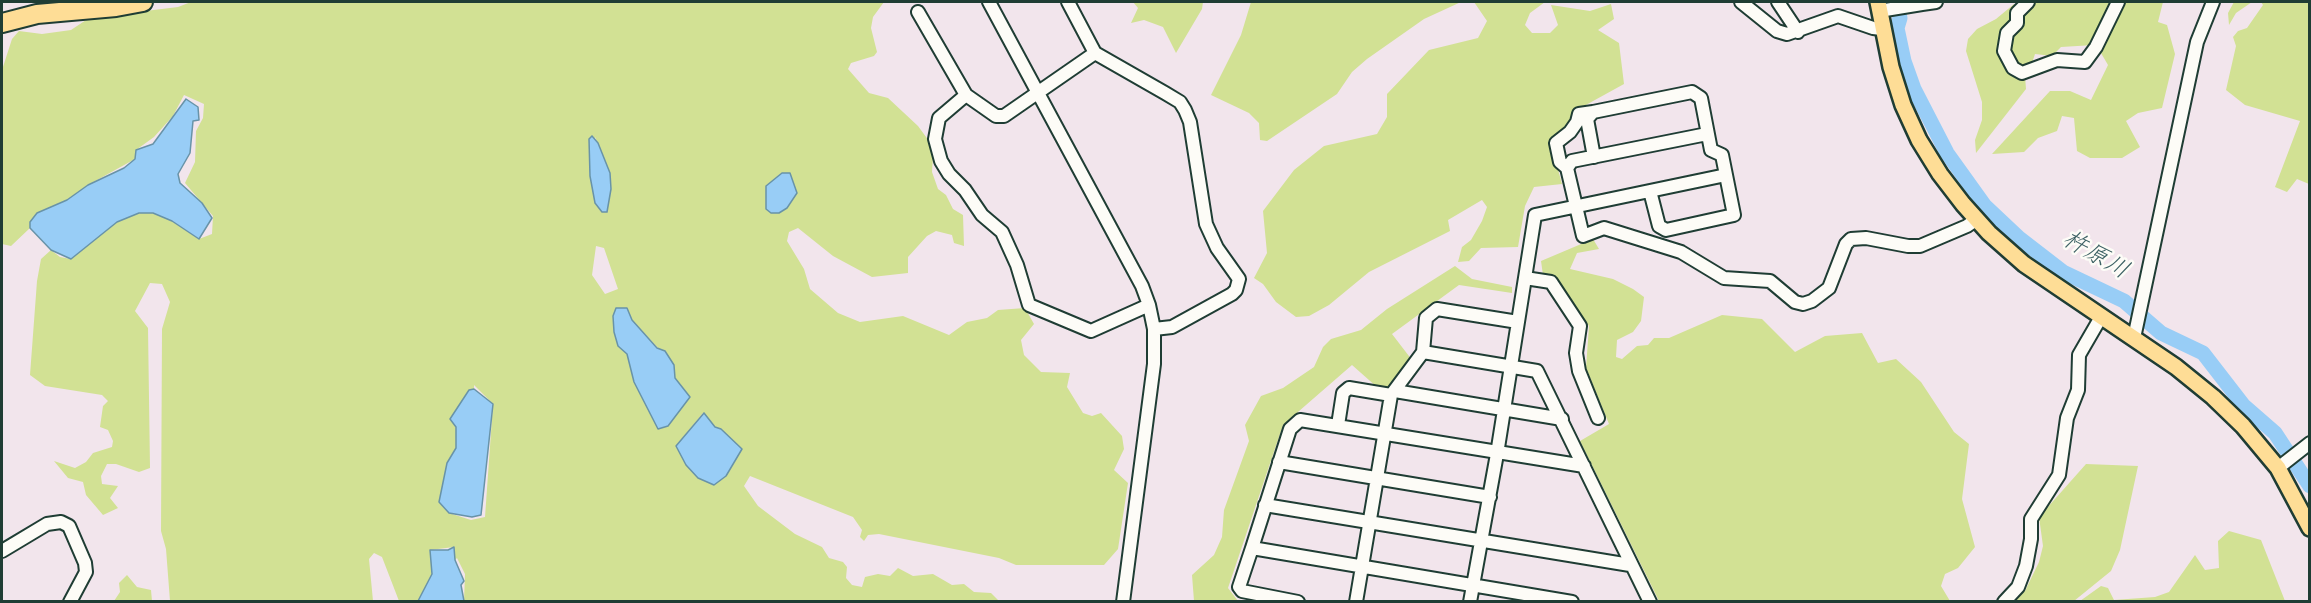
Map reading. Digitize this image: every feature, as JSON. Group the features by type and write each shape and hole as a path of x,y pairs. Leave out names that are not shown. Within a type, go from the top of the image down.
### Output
{"highway":[{"path":"2,23 37,14 116,7 143,2"}],"main road":[{"path":"1883,7 1882,28 1903,105 1919,140 1940,174 1977,219 2024,264 2134,338 2213,397 2243,426 2278,468 2310,528"}],"street":[{"path":"989,2 1039,91 1142,286 1149,305 1154,329 1154,364 1123,602"},
{"path":"1068,2 1095,53 1180,102 1185,110 1190,122 1206,224 1217,248 1239,279 1236,290 1232,294 1172,327 1154,329"},
{"path":"1741,2 1777,31 1786,34 1798,32 1838,16 1873,28 1882,28"},
{"path":"1778,2 1798,32"},
{"path":"1883,7 1936,2"},
{"path":"2028,2 2017,13 2017,23 2007,33 2004,51 2013,68 2022,73 2057,60 2085,62 2096,47 2118,2"},
{"path":"2134,338 2197,42 2213,2"},
{"path":"918,12 966,95 998,117 1095,53"},
{"path":"1650,191 1659,226 1666,230 1734,214 1722,155 1712,150 1701,98 1692,92 1579,114 1570,132 1556,143 1560,162 1567,168 1583,236 1604,228 1681,252 1724,278 1770,281 1795,302 1803,304 1812,302 1829,288 1846,244 1851,238 1920,246 1967,226 1977,219"},
{"path":"966,95 939,118 935,139 941,161 982,215 1002,232 1017,265 1029,305 1091,331 1149,305"},
{"path":"1593,112 1587,119 1594,157"},
{"path":"1567,168 1572,161 1707,134"},
{"path":"1470,602 1490,497 1535,215 1726,175"},
{"path":"1525,278 1551,282 1580,326 1576,353 1579,371 1598,418"},
{"path":"1356,602 1393,393 1423,352 1426,318 1437,309 1518,322"},
{"path":"2004,602 2018,587 2026,566 2031,539 2031,519 2059,475 2062,439 2078,390 2079,355 2101,317"},
{"path":"1423,352 1537,371 1650,602"},
{"path":"1338,425 1343,393 1349,388 1562,419"},
{"path":"1298,602 1242,591 1239,587 1290,429 1300,420 1497,454 1584,466"},
{"path":"2278,468 2310,443"},
{"path":"1279,462 1490,497"},
{"path":"1264,505 1630,565"},
{"path":"2,551 47,524 61,522 69,526 85,564 86,572 70,602"},
{"path":"1252,548 1572,602"}],"green space":[{"path":"191,2 884,2 873,17 871,28 877,52 874,56 851,63 848,69 869,93 888,98 918,126 929,141 933,156 932,172 938,189 946,195 953,209 963,215 964,246 954,243 952,235 936,231 927,236 908,257 908,273 872,277 833,256 798,228 789,232 787,241 804,269 810,289 838,313 860,322 903,316 949,335 967,322 987,318 998,310 1025,308 1034,324 1021,340 1024,355 1041,372 1070,373 1067,387 1083,413 1092,416 1101,413 1122,436 1124,449 1114,470 1128,483 1118,549 1104,565 1016,565 999,558 879,534 868,535 864,541 860,537 862,530 853,517 750,476 744,486 758,506 795,534 822,547 829,558 843,562 847,567 846,578 852,585 862,587 865,577 878,574 890,576 898,568 913,576 933,574 952,585 964,584 974,592 991,593 999,601 464,601 465,574 457,558 455,560 454,547 430,550 432,574 418,601 399,601 382,557 374,553 369,559 373,601 170,601 166,549 161,531 162,329 170,302 162,284 150,283 135,311 148,328 150,468 139,472 116,464 107,464 101,476 102,484 118,486 110,498 118,508 103,515 86,495 83,482 68,478 54,461 75,468 86,462 93,453 112,447 113,441 108,430 100,427 103,406 108,401 102,395 45,386 30,375 37,281 41,259 51,250 60,257 71,259 117,222 139,213 153,213 172,221 199,239 212,234 213,216 185,183 195,162 196,131 203,118 204,104 184,95 173,116 154,137 136,150 135,159 88,185 67,200 37,213 30,222 30,228 11,246 2,244 2,70 12,39 19,31 42,34 71,30 89,18 178,7","holes":["595,137 610,173 602,212 595,203","596,246 604,248 618,289 605,294 592,275","627,308 632,320 658,348 675,378 690,397 634,382 627,354","474,385 493,404 485,517 471,520 449,513 439,502 447,463 456,448 456,427 450,419 469,390 474,389","703,413 715,427 676,446"]},
{"path":"1133,2 1203,2 1202,9 1176,53 1163,27 1144,20 1131,23 1138,8"},
{"path":"1251,2 1461,2 1424,19 1367,59 1352,72 1337,94 1267,141 1260,140 1259,123 1249,113 1211,95 1241,35"},
{"path":"1474,2 1545,2 1530,13 1525,25 1532,33 1550,33 1558,25 1551,5 1590,11 1611,4 1614,19 1598,30 1619,43 1624,84 1575,111 1571,122 1551,144 1562,184 1534,187 1525,206 1518,247 1481,248 1469,261 1458,262 1462,247 1471,240 1482,221 1487,207 1482,200 1448,220 1450,231 1369,272 1329,305 1309,316 1296,317 1276,302 1263,284 1254,278 1267,253 1263,211 1294,170 1324,146 1377,134 1387,117 1387,94 1429,50 1478,38 1487,21"},
{"path":"2033,2 2115,2 2094,45 2061,47 2052,56 2035,54 2032,63 2022,68 2010,60 2009,33"},
{"path":"2120,2 2163,2 2158,22 2167,25 2175,54 2162,108 2138,113 2126,121 2140,147 2122,158 2090,158 2077,151 2074,118 2062,116 2057,131 2038,138 2024,152 1992,154 2050,91 2070,91 2091,100 2108,65 2098,48"},
{"path":"2234,2 2252,2 2236,13 2229,25 2228,13"},
{"path":"2261,2 2309,2 2309,184 2297,179 2287,192 2275,187 2300,121 2245,105 2226,90 2236,46 2233,37 2238,31 2247,28 2263,5"},
{"path":"2014,4 2016,22 2002,49 2025,76 2026,89 1976,153 1975,140 1982,120 1982,102 1966,51 1968,39 1977,29 1996,19"},
{"path":"1593,239 1599,249 1577,253 1570,269 1613,279 1644,297 1641,321 1633,332 1617,340 1616,357 1622,359 1637,346 1648,345 1654,338 1669,338 1722,315 1762,319 1795,352 1825,336 1862,333 1878,363 1896,359 1921,382 1954,432 1969,444 1962,499 1975,547 1958,568 1945,574 1941,586 1950,601 1659,601 1580,441 1609,424 1586,368 1589,326 1557,279 1543,275 1541,261"},
{"path":"1455,266 1472,279 1512,287 1512,293 1459,285 1392,334 1412,360 1389,391 1378,388 1352,365 1283,425 1228,588 1238,601 1194,601 1192,575 1214,555 1222,537 1224,510 1249,441 1245,425 1261,396 1283,388 1314,367 1323,347 1331,339 1361,330 1387,309"},
{"path":"2086,464 2138,466 2120,550 2111,571 2074,601 2010,602 2025,591 2039,562 2043,546 2039,517"},
{"path":"2229,531 2261,540 2285,601 2080,601 2101,586 2108,588 2114,600 2155,597 2169,592 2195,555 2205,570 2219,568 2218,541"},
{"path":"127,575 137,587 151,590 152,601 114,601 120,592 119,583"}],"water":[{"path":"186,99 198,107 199,120 193,121 190,153 178,174 180,183 202,203 212,218 199,239 172,221 153,213 139,213 117,222 71,259 51,250 30,228 30,222 37,213 67,200 88,185 124,168 135,159 136,150 153,144"},
{"path":"592,136 598,143 610,173 611,189 607,212 602,212 595,203 590,176 589,139"},
{"path":"782,173 790,173 797,193 787,208 779,213 771,213 766,209 766,186"},
{"path":"616,308 627,308 632,320 657,348 665,351 674,365 675,378 690,397 668,426 658,429 634,382 627,354 618,346 613,316"},
{"path":"474,389 493,404 481,515 472,517 449,513 439,502 447,463 456,448 456,427 450,419 469,390"},
{"path":"704,413 715,427 721,429 742,449 726,476 714,485 698,478 686,465 676,446"},
{"path":"454,547 455,560 464,581 461,585 464,601 418,601 432,574 430,550 448,550"}],"waterway":[{"name":"杵原川","path":"1896,2 1900,18 1897,28 1904,61 1914,89 1947,153 1985,206 2019,238 2063,272 2124,301 2161,333 2203,353 2244,406 2275,433 2310,486"}]}
